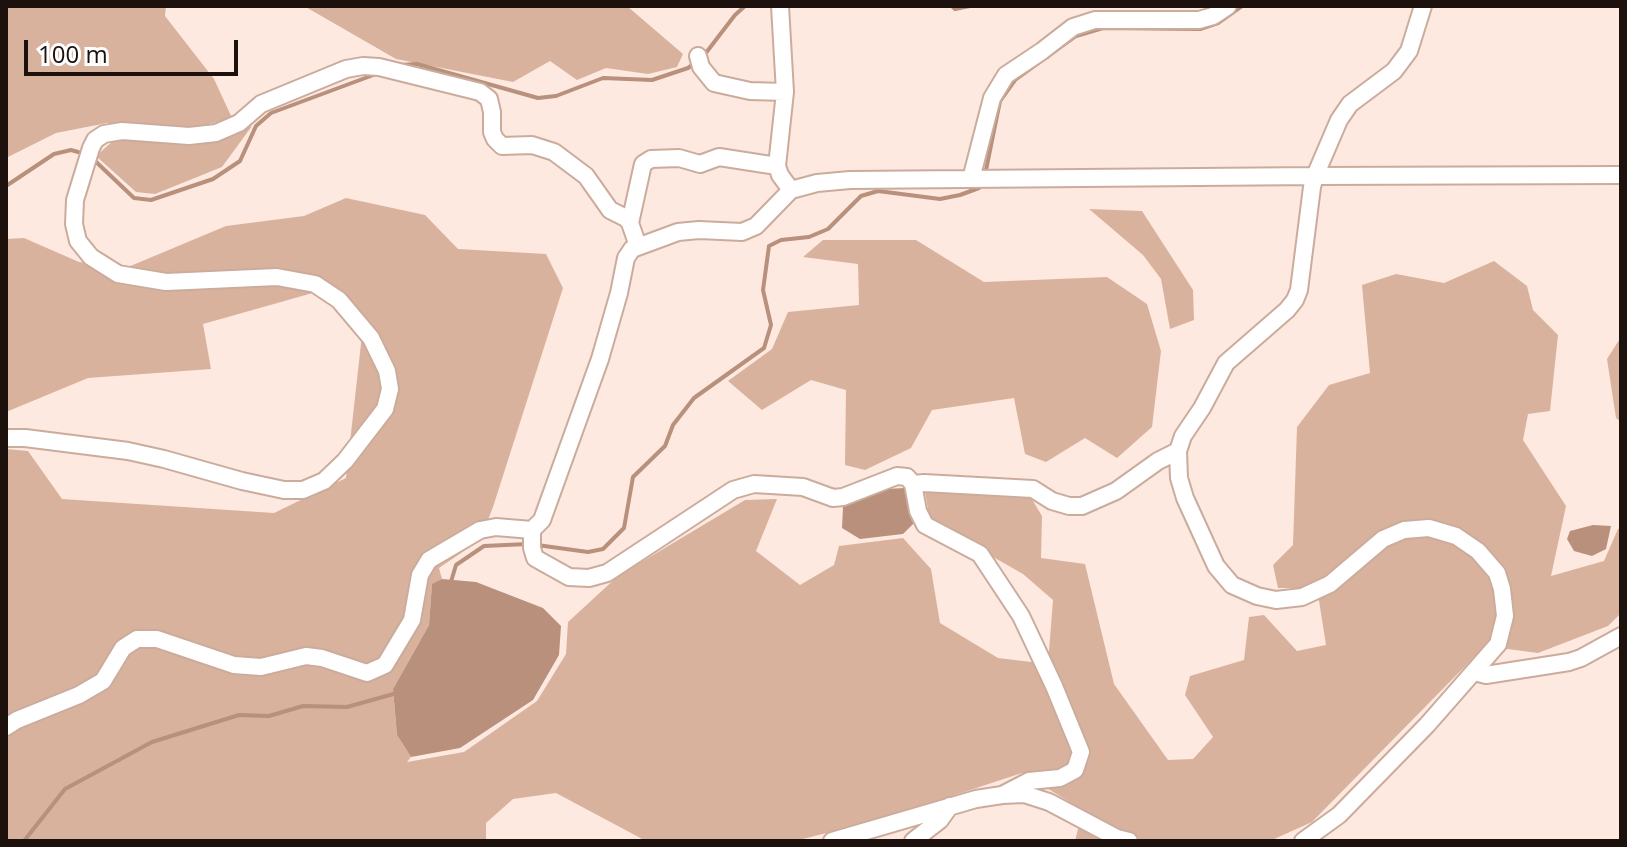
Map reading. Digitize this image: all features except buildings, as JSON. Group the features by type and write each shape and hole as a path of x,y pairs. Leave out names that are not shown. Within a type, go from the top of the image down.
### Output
{"street":[{"path":"780,6 785,92 777,166 791,190"},
{"path":"971,179 992,98 1006,75 1073,27 1095,20 1199,20 1213,16 1228,6"},
{"path":"1303,841 1339,815 1427,725 1498,644 1505,616 1497,573 1478,551 1456,536 1429,528 1404,530 1383,539 1330,584 1302,597 1276,600 1257,596 1232,585 1216,566 1185,498 1179,478 1178,451 1183,436 1226,363 1295,300 1299,290 1312,187 1339,120 1350,104 1394,71 1409,51 1423,6"},
{"path":"700,61 714,83 750,91 785,92"},
{"path":"6,438 128,451 242,481 284,490 303,490 324,481 345,461 385,409 390,389 387,371 371,338 339,300 315,284 277,277 166,282 118,274 91,257 78,241 74,224 75,200 95,140 104,134 122,131 189,136 216,133 239,123 261,104 346,69 363,66 400,71 480,92 489,99 492,132 502,146 532,145 554,152 586,176 610,210 626,218 638,246"},
{"path":"630,223 643,164 651,159 679,158 700,164 719,157 777,166"},
{"path":"1002,795 1029,781 1060,778 1075,770 1081,752 1021,616 980,554 925,525 918,511 913,484 907,477 897,476 833,498 803,487 754,484 733,490 607,573 589,578 569,577 535,558 532,539 542,520 600,359 626,258 632,249 678,232 742,232 756,226 791,190 817,183 850,180 1621,175"},
{"path":"913,484 1033,489 1052,501 1082,506 1116,491 1158,461 1178,451"},
{"path":"6,727 103,681 123,648 137,639 157,639 234,665 261,667 306,656 367,673 385,665 412,620 420,575 429,560 480,530 496,527 532,539"},
{"path":"1475,672 1486,675 1569,662 1621,636"},
{"path":"832,841 950,806 1002,795 1024,794 1049,802 1117,838 1129,841"},
{"path":"913,841 940,820 950,806"}],"shaded area":[{"path":"6,6 166,6 165,16 214,79 232,118 194,128 107,123 56,133 6,158"},
{"path":"304,6 627,6 683,54 677,67 648,74 606,68 577,80 550,61 513,82 396,59"},
{"path":"252,126 222,167 155,194 136,192 96,156 114,140 194,141"},
{"path":"346,198 425,215 458,249 546,254 563,288 480,540 439,568 442,579 432,585 429,625 393,689 397,735 411,757 407,762 464,752 537,701 566,654 568,622 618,576 745,500 777,499 756,551 800,585 834,565 839,546 903,538 931,569 940,623 998,658 1048,664 1053,600 1023,574 930,521 925,492 1030,496 1042,516 1041,558 1085,564 1114,684 1168,760 1193,759 1213,737 1185,695 1190,676 1244,660 1249,617 1264,615 1297,651 1326,645 1317,588 1278,588 1273,565 1293,545 1297,427 1329,385 1370,373 1362,285 1396,274 1444,283 1494,261 1527,286 1533,310 1558,335 1550,411 1528,414 1523,440 1566,506 1551,576 1604,561 1621,528 1621,613 1608,626 1538,653 1485,646 1312,822 1272,840 1075,841 1083,810 1022,773 885,818 795,841 646,841 556,793 513,799 486,823 486,841 6,841 6,449 28,451 62,499 274,513 346,478 364,317 334,287 203,324 211,369 88,378 6,412 6,239 24,238 79,262 128,267 226,226 304,216"},
{"path":"1089,209 1142,211 1193,290 1194,320 1170,329 1161,279 1143,255"},
{"path":"823,240 916,240 984,282 1107,277 1147,304 1161,351 1152,427 1117,458 1085,438 1046,462 1025,454 1014,398 932,410 911,448 865,470 845,465 846,390 811,380 762,410 728,381 772,349 788,312 859,305 858,264 803,257"},
{"path":"1621,337 1621,422 1616,418 1607,359"},
{"path":"905,488 914,523 903,534 860,539 842,528 843,507 885,489"},
{"path":"1593,525 1611,526 1606,549 1592,556 1574,551 1567,539 1570,531"},
{"path":"442,579 476,582 543,608 561,626 559,655 533,700 460,748 411,757 397,735 393,689 429,625 432,584"}],"waterway":[{"path":"702,58 745,6"},
{"path":"952,6 955,9 970,6"},
{"path":"985,175 1000,101 1015,80 1076,36 1103,28 1200,29 1218,23 1242,6"},
{"path":"399,65 417,64 538,98 556,96 603,78 652,80 695,63"},
{"path":"92,158 134,198 151,200 213,179 240,161 256,126 271,113 376,74"},
{"path":"6,186 54,154 71,150 85,154"},
{"path":"537,545 588,552 603,549 624,528 633,477 665,446 673,425 694,398 764,348 771,325 763,290 769,246 781,240 809,237 828,229 861,196 878,191 940,199 979,188 981,183"},
{"path":"450,585 456,565 484,546 528,544"},
{"path":"24,841 65,789 152,742 239,715 269,716 303,706 347,707 397,693"}]}
